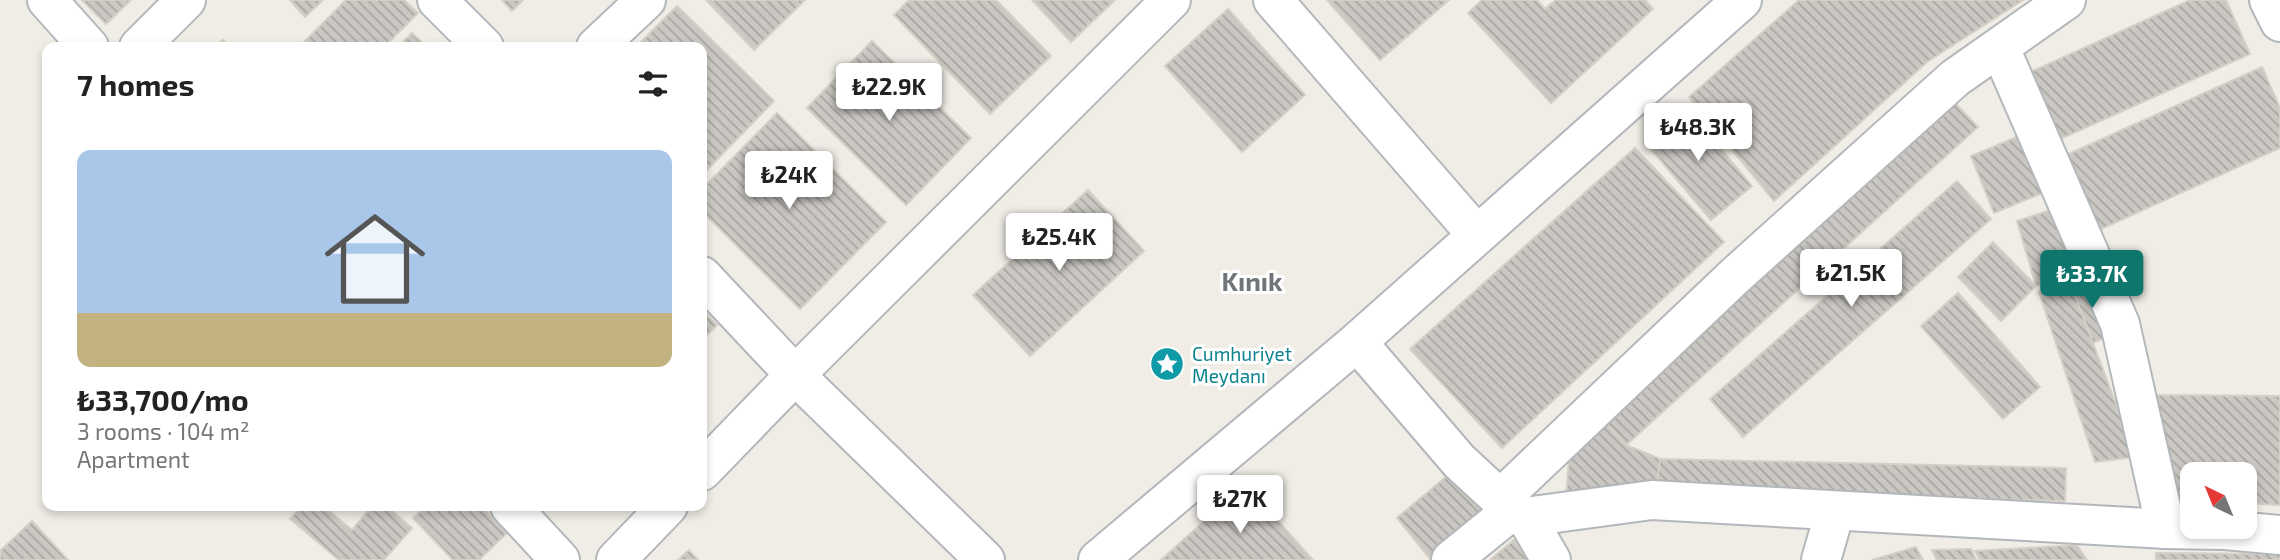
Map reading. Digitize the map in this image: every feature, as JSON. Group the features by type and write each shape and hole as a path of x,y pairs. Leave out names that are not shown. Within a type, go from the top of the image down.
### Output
{"street":[{"path":"47,0 85,42"},
{"path":"144,42 186,0"},
{"path":"437,0 479,42"},
{"path":"601,42 646,0"},
{"path":"707,466 1171,0"},
{"path":"1273,0 1477,235"},
{"path":"1098,560 1357,342 1742,0"},
{"path":"1451,560 1513,508 1736,275 1955,78 2066,0"},
{"path":"2269,0 2280,22"},
{"path":"2000,48 2120,324 2166,529"},
{"path":"707,281 795,375 985,560"},
{"path":"1357,342 1459,461 1513,508 1551,560"},
{"path":"1513,508 1652,500 2280,535"},
{"path":"515,511 560,560"},
{"path":"616,560 663,511"},
{"path":"1821,560 1835,511"}],"building":[{"path":"82,0 131,0 106,24"},
{"path":"290,0 323,0 305,17"},
{"path":"346,0 404,0 418,13 389,42 304,42"},
{"path":"502,0 523,0 512,11"},
{"path":"706,0 805,0 754,50"},
{"path":"909,0 996,0 1051,56 990,114 894,15"},
{"path":"1032,0 1115,0 1071,42"},
{"path":"1327,0 1449,0 1380,60"},
{"path":"1482,0 1537,0 1545,9 1556,0 1645,0 1653,9 1551,103 1468,13"},
{"path":"1799,0 2023,0 1927,62 1774,201 1689,97"},
{"path":"2190,0 2226,0 2250,54 2056,141 2026,74"},
{"path":"677,6 774,101 707,170 707,42 641,42"},
{"path":"1228,9 1305,95 1242,152 1165,66"},
{"path":"412,33 422,42 403,42"},
{"path":"872,41 971,138 906,205 807,108"},
{"path":"2262,67 2280,108 2280,148 2097,231 2064,156"},
{"path":"1955,103 1978,127 1626,445 1603,420"},
{"path":"1685,106 1752,186 1711,220 1644,141"},
{"path":"777,113 886,222 800,309 707,216 707,184"},
{"path":"2021,135 2045,192 1994,213 1971,156"},
{"path":"1635,148 1724,242 1502,448 1410,349"},
{"path":"1957,181 1991,219 1743,437 1710,399"},
{"path":"1088,190 1144,251 1030,356 973,295"},
{"path":"2057,208 2079,272 2036,286 2017,221"},
{"path":"1993,242 2036,286 2001,321 1958,277"},
{"path":"2090,278 2112,335 2093,343 2071,285"},
{"path":"2071,285 2136,457 2095,462 2039,292"},
{"path":"1958,293 2040,387 2003,419 1921,326"},
{"path":"707,315 717,325 707,335"},
{"path":"2152,395 2280,396 2280,505 2258,504 2258,462 2180,462 2180,498 2172,498"},
{"path":"1603,420 1626,445 1660,459 1656,490 1566,499 1569,459"},
{"path":"1660,459 2066,468 2065,501 1656,490"},
{"path":"1454,470 1489,514 1431,560 1397,518"},
{"path":"1245,484 1313,560 1161,560"},
{"path":"297,511 329,511 352,530 368,511 392,511 412,528 384,560 339,560 290,519"},
{"path":"421,511 486,511 507,533 479,560 453,560 413,518"},
{"path":"32,521 68,560 0,560 0,551"},
{"path":"1514,540 1531,560 1490,560"},
{"path":"2077,545 2087,560 1980,560 1975,551"},
{"path":"1916,547 1923,560 1872,560"},
{"path":"1971,549 1976,560 1937,560 1932,550"},
{"path":"689,550 698,560 678,560"},
{"path":"2156,553 2280,554 2280,560 2156,560"}],"place":[{"name":"Cumhuriyet Meydanı","path":"1167,364"}],"district":[{"name":"Kınık","path":"1252,280"}]}
